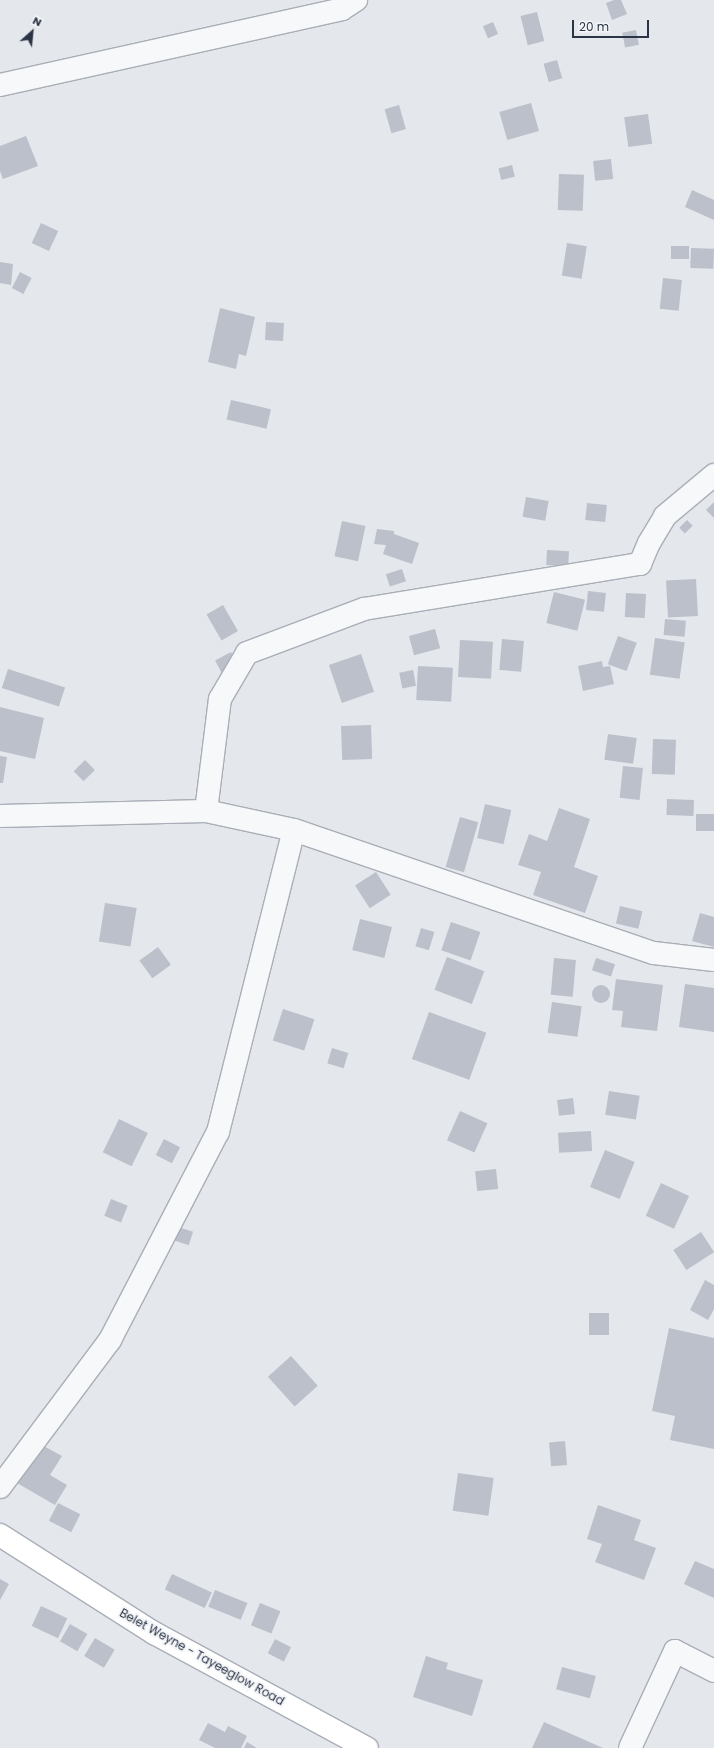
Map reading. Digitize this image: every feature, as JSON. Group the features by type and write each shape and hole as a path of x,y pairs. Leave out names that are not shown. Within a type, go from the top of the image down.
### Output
{"main road":[{"name":"Belet Weyne - Tayeeglow Road","path":"0,1535 154,1633 367,1748"}],"street":[{"path":"0,85 342,9 356,0"},
{"path":"206,811 220,699 247,653 364,609 640,564 649,543 664,516 714,475"},
{"path":"0,816 206,811 294,830 654,953 714,960"},
{"path":"0,1487 110,1340 218,1132 294,830"},
{"path":"630,1748 675,1651 714,1671"}],"building":[{"path":"614,0 621,0 627,14 612,20 606,3"},
{"path":"537,12 544,41 528,45 521,16"},
{"path":"493,22 498,34 488,38 483,26"},
{"path":"636,30 639,45 625,47 622,33"},
{"path":"557,60 562,78 549,82 544,64"},
{"path":"531,103 539,131 507,140 499,112"},
{"path":"399,105 406,129 391,133 385,109"},
{"path":"648,114 652,144 628,147 624,117"},
{"path":"26,136 38,166 3,179 0,171 0,146"},
{"path":"611,159 613,179 595,181 593,161"},
{"path":"512,165 515,177 501,180 498,168"},
{"path":"559,174 584,175 583,211 558,210"},
{"path":"692,190 714,200 714,220 685,207"},
{"path":"41,223 58,231 49,251 32,243"},
{"path":"567,243 587,246 582,279 562,276"},
{"path":"671,246 689,246 689,259 671,259"},
{"path":"691,248 714,249 713,269 690,268"},
{"path":"0,262 13,264 11,285 0,283"},
{"path":"20,272 32,278 23,294 12,288"},
{"path":"663,278 682,280 679,311 660,309"},
{"path":"220,308 255,317 246,356 239,354 236,369 208,362"},
{"path":"266,322 284,323 283,341 265,340"},
{"path":"231,400 271,409 266,429 227,419"},
{"path":"526,497 549,501 545,521 523,517"},
{"path":"714,502 714,518 706,510"},
{"path":"587,503 607,505 605,522 585,520"},
{"path":"687,520 693,526 685,533 679,528"},
{"path":"342,521 365,526 358,561 335,556"},
{"path":"377,529 394,531 394,534 419,543 412,564 383,554 386,545 374,544"},
{"path":"547,550 569,551 568,566 546,565"},
{"path":"402,569 406,581 390,587 386,574"},
{"path":"696,579 698,616 668,618 666,581"},
{"path":"588,591 606,593 604,612 586,610"},
{"path":"554,592 585,600 577,631 546,623"},
{"path":"626,593 646,594 645,618 625,617"},
{"path":"223,605 238,631 222,640 207,614"},
{"path":"665,619 686,621 685,637 664,635"},
{"path":"435,629 440,648 414,655 409,636"},
{"path":"618,636 637,643 627,671 608,664"},
{"path":"655,638 685,642 680,679 650,675"},
{"path":"502,639 524,641 521,672 499,670"},
{"path":"460,640 493,642 491,679 458,677"},
{"path":"231,652 238,665 222,674 215,660"},
{"path":"361,654 374,692 342,703 329,665"},
{"path":"602,661 603,667 610,666 614,684 583,691 578,666"},
{"path":"418,666 453,668 451,702 416,700"},
{"path":"8,669 65,688 59,707 2,688"},
{"path":"413,670 416,686 402,688 399,673"},
{"path":"0,707 44,718 35,759 0,751"},
{"path":"371,725 372,759 342,760 341,726"},
{"path":"608,734 637,738 633,764 604,760"},
{"path":"653,739 676,740 675,775 652,774"},
{"path":"0,756 7,757 3,783 0,783"},
{"path":"85,760 95,770 84,781 74,771"},
{"path":"623,766 643,768 640,800 620,798"},
{"path":"667,799 694,800 693,816 666,815"},
{"path":"485,804 511,810 503,844 477,838"},
{"path":"559,808 590,819 574,867 598,876 585,913 533,895 541,872 518,865 529,834 547,841"},
{"path":"696,814 714,814 714,831 696,831"},
{"path":"460,817 478,822 464,872 446,867"},
{"path":"376,872 391,895 370,908 355,886"},
{"path":"105,903 137,908 131,947 99,942"},
{"path":"620,906 642,911 638,929 616,924"},
{"path":"700,913 714,917 714,947 692,941"},
{"path":"360,919 392,927 384,958 352,950"},
{"path":"451,922 480,932 471,960 441,950"},
{"path":"421,928 434,932 429,950 415,946"},
{"path":"158,947 171,965 152,978 139,961"},
{"path":"447,957 484,971 472,1004 434,990"},
{"path":"554,958 576,960 573,997 551,995"},
{"path":"596,958 615,964 611,977 592,970"},
{"path":"616,979 663,985 657,1031 621,1027 623,1011 612,1010"},
{"path":"685,984 714,988 714,1032 679,1027"},
{"path":"601,985 607,988 610,994 607,1000 601,1003 595,1000 592,994 595,988"},
{"path":"552,1002 582,1006 577,1037 548,1033"},
{"path":"283,1009 314,1019 304,1051 273,1040"},
{"path":"429,1012 486,1033 469,1080 412,1059"},
{"path":"332,1048 348,1053 344,1068 327,1063"},
{"path":"609,1091 640,1096 636,1120 605,1115"},
{"path":"573,1098 575,1114 559,1116 557,1100"},
{"path":"460,1111 487,1123 474,1152 447,1140"},
{"path":"119,1119 148,1133 132,1166 103,1152"},
{"path":"591,1131 592,1151 559,1153 558,1133"},
{"path":"164,1139 180,1147 172,1163 156,1155"},
{"path":"605,1150 635,1162 620,1199 590,1187"},
{"path":"496,1169 498,1189 477,1191 475,1171"},
{"path":"661,1183 689,1196 674,1229 646,1216"},
{"path":"111,1199 128,1206 121,1222 104,1216"},
{"path":"175,1226 193,1232 189,1245 171,1239"},
{"path":"701,1232 714,1252 686,1270 673,1250"},
{"path":"705,1280 714,1285 714,1309 708,1320 690,1310"},
{"path":"589,1313 609,1313 609,1335 589,1335"},
{"path":"669,1328 714,1338 714,1449 670,1440 675,1416 652,1411"},
{"path":"291,1356 318,1386 295,1406 268,1377"},
{"path":"565,1441 567,1465 551,1466 549,1442"},
{"path":"40,1444 62,1456 50,1475 67,1485 55,1505 17,1483"},
{"path":"458,1473 494,1478 488,1516 453,1511"},
{"path":"58,1503 80,1514 71,1532 49,1521"},
{"path":"598,1505 641,1520 634,1540 656,1548 644,1580 595,1562 602,1544 587,1539"},
{"path":"695,1561 714,1569 714,1598 684,1584"},
{"path":"172,1574 212,1593 205,1608 165,1589"},
{"path":"0,1579 9,1584 0,1600"},
{"path":"215,1590 247,1603 241,1620 208,1607"},
{"path":"260,1603 280,1611 271,1633 251,1625"},
{"path":"41,1606 67,1618 58,1638 32,1626"},
{"path":"70,1624 87,1634 77,1651 60,1641"},
{"path":"95,1638 115,1650 104,1668 84,1656"},
{"path":"275,1639 291,1647 284,1661 268,1653"},
{"path":"426,1656 448,1663 446,1669 483,1680 472,1716 413,1697"},
{"path":"562,1667 596,1676 590,1698 556,1689"},
{"path":"544,1722 603,1748 532,1748"},
{"path":"208,1723 225,1732 228,1726 247,1736 241,1748 215,1748 199,1740"},
{"path":"247,1742 257,1748 244,1748"}]}
